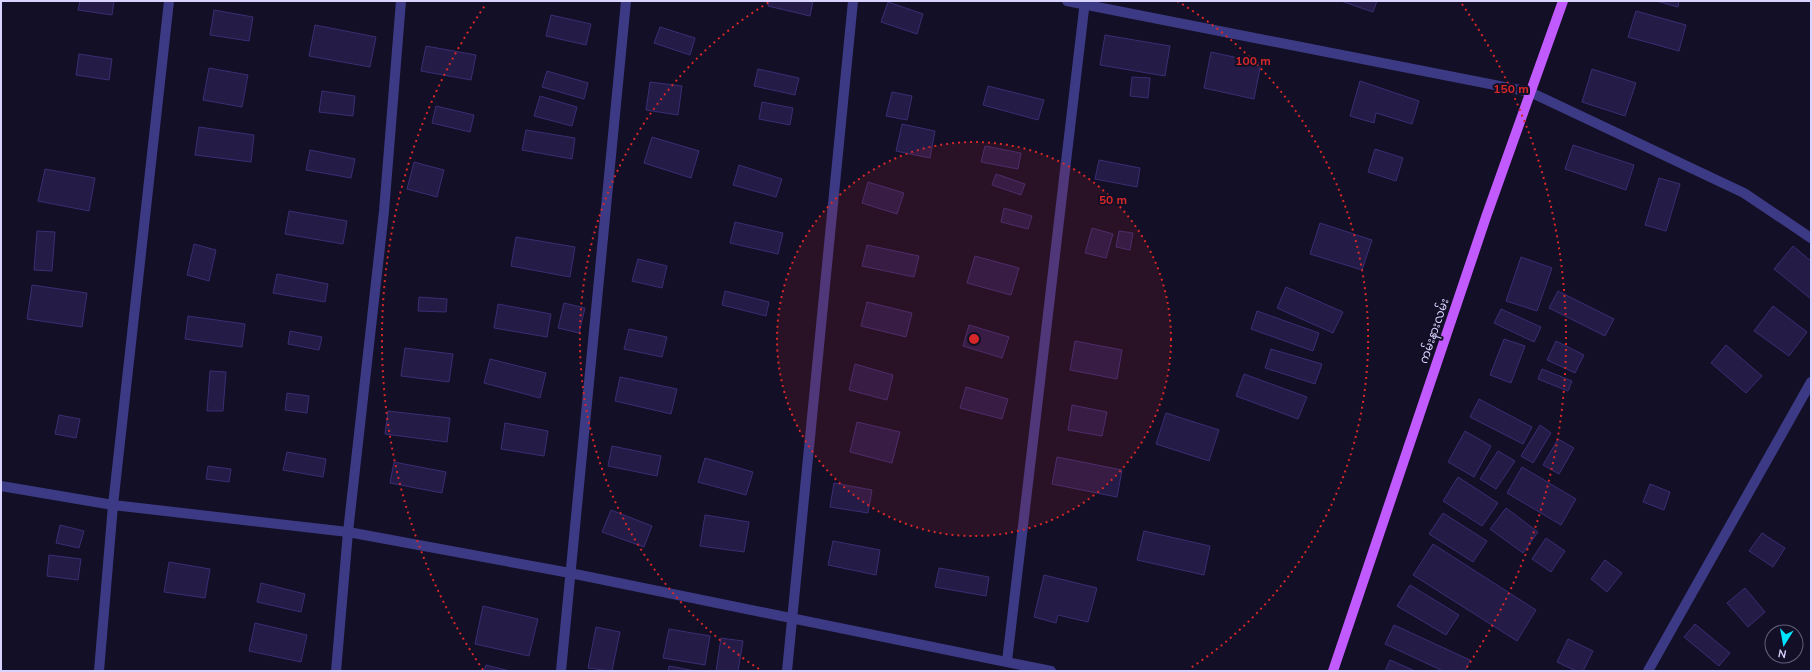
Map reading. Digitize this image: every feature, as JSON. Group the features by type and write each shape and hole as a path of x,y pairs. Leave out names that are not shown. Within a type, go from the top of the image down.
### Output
{"main road":[{"name":"ကမ်းနားလမ်း","path":"1333,671 1486,217 1563,1"}],"street":[{"path":"99,671 113,505 169,1"},
{"path":"336,671 348,532 384,211 401,1"},
{"path":"561,671 626,1"},
{"path":"787,671 853,1"},
{"path":"1067,1 1085,2 1530,92 1744,193 1811,238"},
{"path":"1007,661 1085,2"},
{"path":"1648,671 1811,382"},
{"path":"1,486 113,505 348,532 570,573 792,617 1051,671"}],"building":[{"path":"80,1 114,1 112,15 78,10"},
{"path":"769,1 813,1 810,16 768,6"},
{"path":"1341,1 1377,1 1373,12"},
{"path":"1656,1 1679,1 1678,7"},
{"path":"888,2 923,14 917,34 881,22"},
{"path":"214,10 253,17 249,41 210,35"},
{"path":"1636,11 1686,25 1679,51 1628,37"},
{"path":"551,15 591,24 586,45 546,36"},
{"path":"315,25 376,37 370,67 309,56"},
{"path":"660,27 695,38 690,55 654,43"},
{"path":"1105,35 1170,46 1165,76 1100,65"},
{"path":"426,46 476,55 471,80 421,71"},
{"path":"1211,52 1261,63 1254,99 1204,88"},
{"path":"79,54 112,59 109,80 76,75"},
{"path":"209,68 248,75 242,107 203,100"},
{"path":"758,69 799,78 795,95 754,86"},
{"path":"1592,69 1636,83 1625,116 1582,102"},
{"path":"547,71 588,83 584,99 542,87"},
{"path":"1132,77 1150,78 1148,98 1130,96"},
{"path":"1360,81 1419,101 1412,124 1376,113 1374,123 1350,116"},
{"path":"650,82 682,86 678,115 646,110"},
{"path":"988,86 1044,100 1038,120 983,105"},
{"path":"322,91 355,96 353,116 319,112"},
{"path":"892,92 912,96 907,120 886,116"},
{"path":"540,96 577,107 572,126 534,116"},
{"path":"762,102 793,108 790,125 759,119"},
{"path":"436,106 474,115 470,132 432,123"},
{"path":"902,124 935,131 930,158 896,151"},
{"path":"199,127 254,135 251,162 195,155"},
{"path":"526,130 575,138 572,159 522,150"},
{"path":"652,137 699,151 691,178 644,163"},
{"path":"1573,145 1634,165 1626,190 1565,169"},
{"path":"985,146 1021,153 1018,169 981,162"},
{"path":"1375,149 1403,158 1396,181 1368,172"},
{"path":"310,150 355,159 351,178 306,170"},
{"path":"1099,160 1140,168 1137,187 1095,179"},
{"path":"414,162 444,170 437,197 407,189"},
{"path":"739,165 782,179 776,197 733,185"},
{"path":"45,169 95,178 89,211 38,201"},
{"path":"996,174 1025,184 1021,195 992,185"},
{"path":"1659,178 1680,184 1666,231 1645,225"},
{"path":"868,182 904,193 897,214 862,203"},
{"path":"1004,208 1032,216 1028,229 1001,222"},
{"path":"289,211 347,221 343,244 285,234"},
{"path":"735,222 783,233 778,254 730,243"},
{"path":"1320,223 1372,240 1362,270 1310,254"},
{"path":"1092,228 1113,234 1106,258 1085,253"},
{"path":"37,231 55,232 52,271 34,270"},
{"path":"1119,231 1133,233 1130,250 1116,247"},
{"path":"516,237 575,247 570,277 511,266"},
{"path":"194,244 216,250 209,281 187,275"},
{"path":"867,245 919,256 914,277 862,266"},
{"path":"1793,246 1811,261 1811,299 1774,269"},
{"path":"975,256 1019,268 1011,295 967,283"},
{"path":"1521,257 1552,268 1537,311 1506,301"},
{"path":"638,259 667,266 662,288 632,281"},
{"path":"277,274 328,284 325,302 273,293"},
{"path":"32,285 87,293 82,327 27,319"},
{"path":"1286,287 1343,312 1333,333 1277,308"},
{"path":"725,291 769,302 766,316 722,305"},
{"path":"1558,291 1614,319 1605,336 1549,308"},
{"path":"419,297 447,299 446,312 418,311"},
{"path":"867,302 912,313 906,337 861,326"},
{"path":"564,303 585,308 579,333 558,328"},
{"path":"498,304 551,314 547,337 494,328"},
{"path":"1773,306 1807,332 1789,356 1754,331"},
{"path":"1501,309 1541,327 1534,342 1494,323"},
{"path":"1257,311 1319,333 1313,351 1251,329"},
{"path":"188,316 245,324 242,347 185,339"},
{"path":"969,325 1009,337 1002,358 963,346"},
{"path":"629,329 667,337 662,357 624,349"},
{"path":"290,331 322,337 319,350 288,344"},
{"path":"1504,339 1525,346 1511,383 1490,375"},
{"path":"1075,341 1122,350 1117,379 1070,370"},
{"path":"1556,341 1584,355 1575,373 1547,360"},
{"path":"1726,345 1762,376 1746,393 1711,363"},
{"path":"405,348 453,354 449,382 401,376"},
{"path":"1271,349 1322,364 1315,384 1265,368"},
{"path":"490,359 546,373 540,398 484,383"},
{"path":"855,364 893,375 887,400 849,390"},
{"path":"1542,369 1572,381 1568,391 1538,379"},
{"path":"210,371 226,372 223,411 207,411"},
{"path":"1244,374 1307,397 1298,419 1236,396"},
{"path":"620,377 677,389 671,414 615,401"},
{"path":"966,387 1008,399 1002,419 960,408"},
{"path":"287,393 309,396 307,413 285,410"},
{"path":"1479,399 1532,427 1523,444 1470,417"},
{"path":"1072,405 1107,412 1102,436 1068,430"},
{"path":"388,411 450,418 447,442 385,434"},
{"path":"1166,413 1219,430 1209,461 1156,444"},
{"path":"59,415 80,419 76,438 55,434"},
{"path":"857,422 900,432 892,463 850,452"},
{"path":"505,423 548,431 544,456 501,449"},
{"path":"1540,425 1551,433 1533,463 1521,456"},
{"path":"1465,431 1491,446 1474,477 1448,462"},
{"path":"1558,439 1574,448 1559,474 1543,465"},
{"path":"612,446 661,456 657,476 608,466"},
{"path":"1498,451 1515,461 1496,489 1480,479"},
{"path":"287,452 326,459 323,477 283,470"},
{"path":"1057,457 1122,470 1117,497 1052,484"},
{"path":"705,458 753,472 746,495 698,482"},
{"path":"394,462 446,472 442,493 390,483"},
{"path":"208,466 231,469 229,482 206,479"},
{"path":"1522,467 1576,499 1561,525 1507,493"},
{"path":"1458,477 1498,503 1482,526 1443,501"},
{"path":"834,483 872,490 868,513 830,507"},
{"path":"1650,484 1670,492 1664,510 1643,502"},
{"path":"1506,508 1538,532 1523,553 1490,529"},
{"path":"611,510 652,526 644,547 602,532"},
{"path":"1443,513 1487,541 1473,562 1429,534"},
{"path":"705,515 749,522 744,552 700,546"},
{"path":"60,525 84,531 79,548 56,543"},
{"path":"1144,531 1210,546 1204,575 1137,560"},
{"path":"1762,533 1785,548 1773,567 1749,551"},
{"path":"1546,538 1565,551 1551,572 1532,559"},
{"path":"833,541 880,550 876,575 828,565"},
{"path":"1433,544 1536,610 1517,641 1413,575"},
{"path":"49,555 81,559 78,580 47,576"},
{"path":"1605,560 1622,573 1607,592 1591,579"},
{"path":"169,562 210,569 205,598 164,592"},
{"path":"939,568 989,577 986,596 935,587"},
{"path":"1044,575 1097,588 1088,622 1058,615 1056,623 1034,617"},
{"path":"261,583 305,594 301,612 257,602"},
{"path":"1410,585 1459,615 1446,635 1397,606"},
{"path":"1745,588 1765,612 1748,627 1727,603"},
{"path":"483,606 538,619 529,656 475,644"},
{"path":"255,623 307,635 301,662 249,651"},
{"path":"1695,624 1730,653 1719,666 1684,637"},
{"path":"1394,625 1470,660 1465,671 1443,671 1385,644"},
{"path":"596,627 620,632 612,671 588,668"},
{"path":"669,629 710,636 705,665 663,658"},
{"path":"721,638 743,641 738,671 716,671"},
{"path":"1568,639 1593,651 1583,671 1576,671 1557,662"},
{"path":"1390,660 1415,671 1385,671"},
{"path":"486,665 510,671 484,671"},
{"path":"669,666 696,671 668,671"}]}
